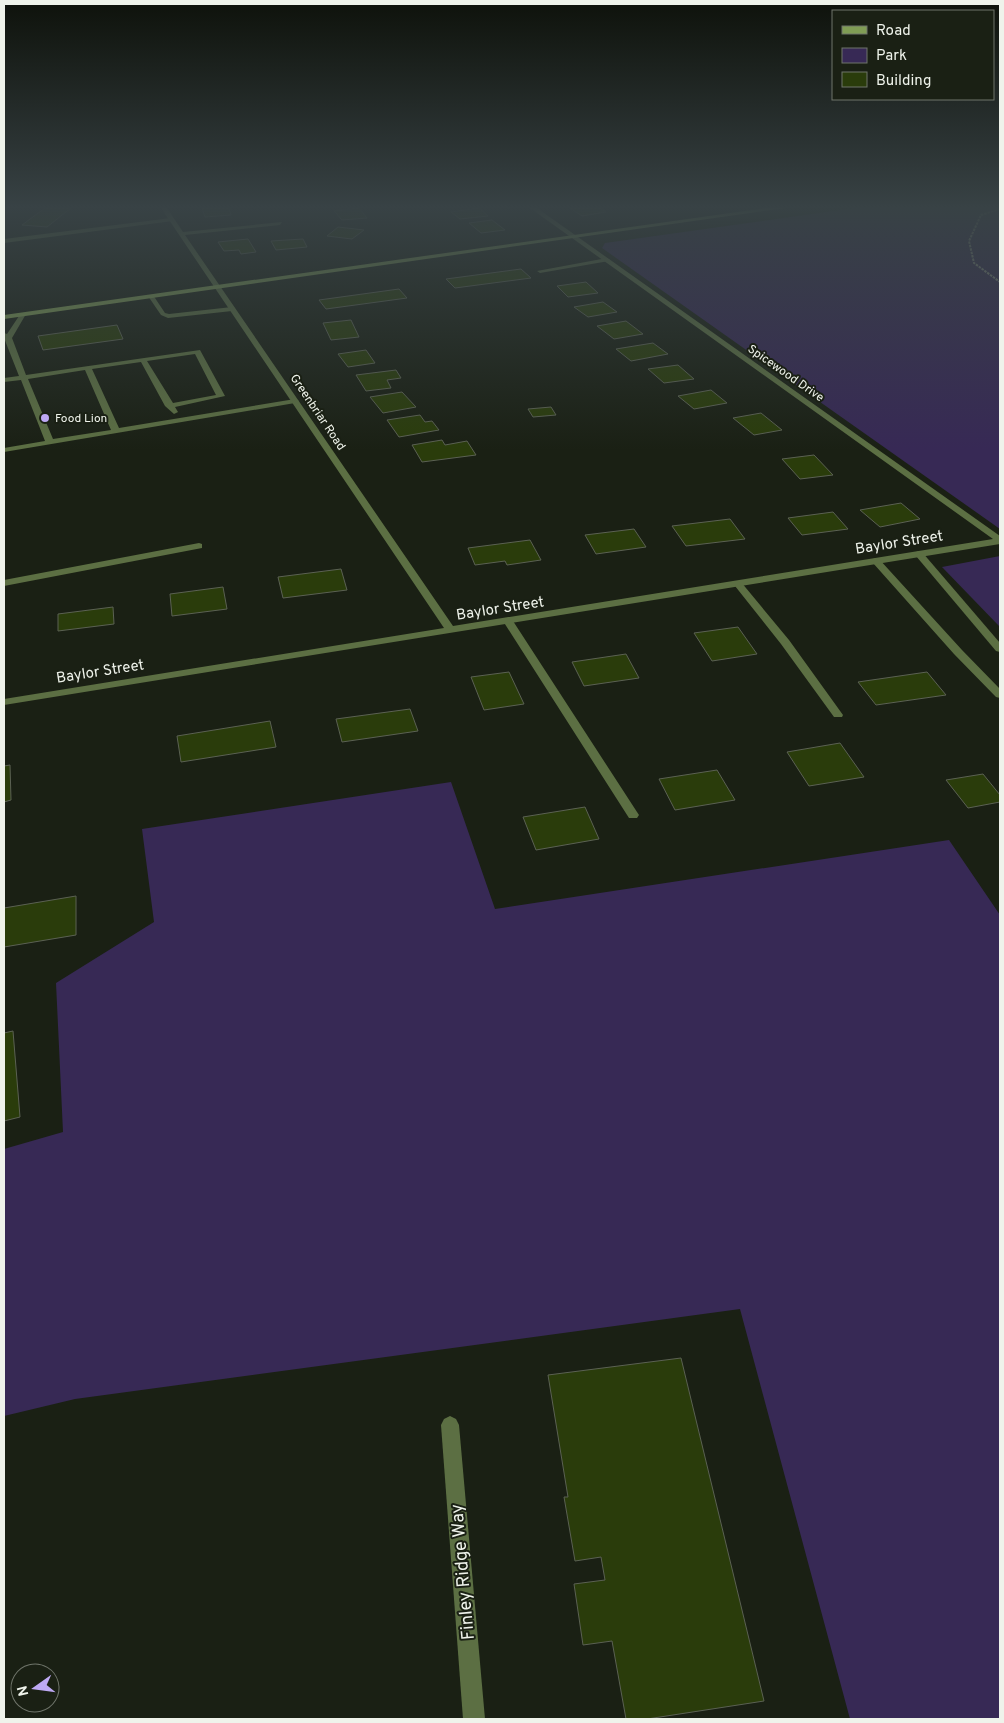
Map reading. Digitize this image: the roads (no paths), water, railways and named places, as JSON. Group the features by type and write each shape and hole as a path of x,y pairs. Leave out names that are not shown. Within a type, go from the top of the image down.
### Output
{"main road":[{"path":"4,316 201,288"}],"street":[{"name":"Greenbriar Road","path":"219,288 451,631"},
{"name":"Spicewood Drive","path":"647,288 1000,540"},
{"path":"151,296 163,314 168,316 232,309"},
{"path":"23,314 6,337 50,443"},
{"path":"4,380 197,352 221,396 169,406"},
{"path":"143,360 179,421"},
{"path":"88,368 116,431"},
{"path":"4,450 295,401"},
{"name":"Baylor Street","path":"4,702 451,631 1000,540"},
{"path":"4,583 199,546"},
{"path":"919,554 1000,649"},
{"path":"876,561 999,693"},
{"path":"738,584 785,642 838,715"},
{"path":"508,621 633,815"},
{"name":"Finley Ridge Way","path":"450,1425 474,1719"}],"place":[{"name":"Food Lion","path":"45,418"}]}
